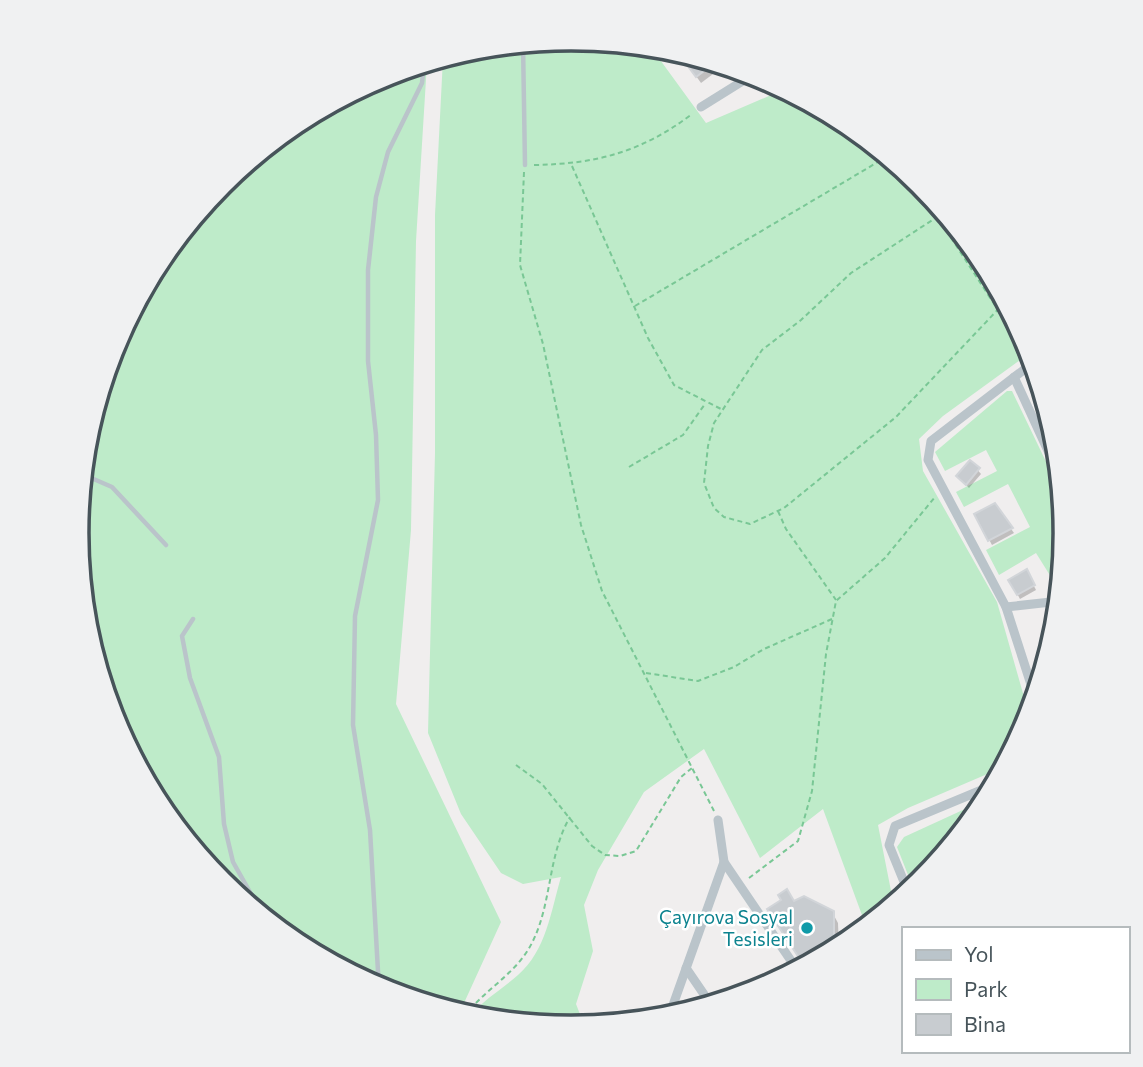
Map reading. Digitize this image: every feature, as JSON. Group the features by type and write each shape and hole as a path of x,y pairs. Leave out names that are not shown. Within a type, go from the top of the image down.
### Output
{"street":[{"path":"701,107 742,82"},
{"path":"1025,368 931,441 928,460 1006,607 1031,684"},
{"path":"1014,377 1043,432"},
{"path":"1006,607 1049,602"},
{"path":"904,883 889,845 895,826 980,791"},
{"path":"973,794 975,799"},
{"path":"718,820 724,862 792,962"},
{"path":"673,1005 724,862"},
{"path":"686,968 706,997"}],"lane":[{"path":"523,54 525,165"},
{"path":"378,976 370,830 353,725 355,616 378,500 376,435 368,361 368,270 376,197 388,152 422,83 423,74"},
{"path":"92,479 112,488 166,545"},
{"path":"192,619 182,636 190,678 219,757 224,824 233,862 251,894"}],"path":[{"path":"701,107 673,128 622,153 572,164 525,165 520,211 520,265 542,344 580,525 602,591 718,820"},
{"path":"634,306 878,162"},
{"path":"572,164 634,306 674,385 722,410"},
{"path":"936,218 851,273 801,320 762,350 714,423 708,446 704,483 714,508 724,517 750,524 778,511 896,417 998,310"},
{"path":"943,227 1002,316"},
{"path":"629,467 683,435 706,403"},
{"path":"738,885 798,841 812,792 836,601 885,558 943,488"},
{"path":"778,511 786,529 836,601"},
{"path":"645,673 698,681 734,667 764,649 833,618"},
{"path":"516,765 542,784 592,846 605,855 620,856 636,851 681,777 693,767"},
{"path":"473,1006 480,996 507,977 528,950 543,916 558,839 570,817"}],"green space":[{"path":"540,52 635,55 659,59 706,123 772,95 840,132 913,192 954,240 990,292 1022,359 943,416 919,439 923,471 997,602 1025,700 991,772 908,808 878,825 892,894 863,918 823,809 760,858 704,749 644,792 598,870 584,905 593,951 576,1004 581,1016 540,1015 478,1007 518,975 535,954 546,930 561,877 523,884 501,873 461,814 428,733 435,453 435,215 442,68 477,60"},
{"path":"426,73 416,241 411,530 396,704 501,922 464,1004 387,980 330,952 303,935 253,896 230,875 189,827 153,775 139,747 125,718 105,658 93,597 90,565 93,470 105,409 125,349 153,292 170,265 230,192 303,132 330,115 387,87"},
{"path":"1007,391 1012,391 1050,470 1054,534 1052,578 1036,553 999,575 986,550 1030,527 1008,484 964,507 956,492 997,471 986,450 945,471 935,452"},
{"path":"967,810 909,878 897,847 904,837"}],"building":[{"path":"687,65 706,70 696,77"},
{"path":"970,460 980,468 966,485 956,476"},
{"path":"995,503 1013,528 988,541 974,514"},
{"path":"1027,569 1035,585 1017,595 1008,580"},
{"name":"Çayırova Sosyal Tesisleri","path":"787,889 794,901 804,896 834,911 834,939 800,959 767,909 781,900 778,895"}],"place":[{"name":"Çayırova Sosyal Tesisleri","path":"807,928"}]}
